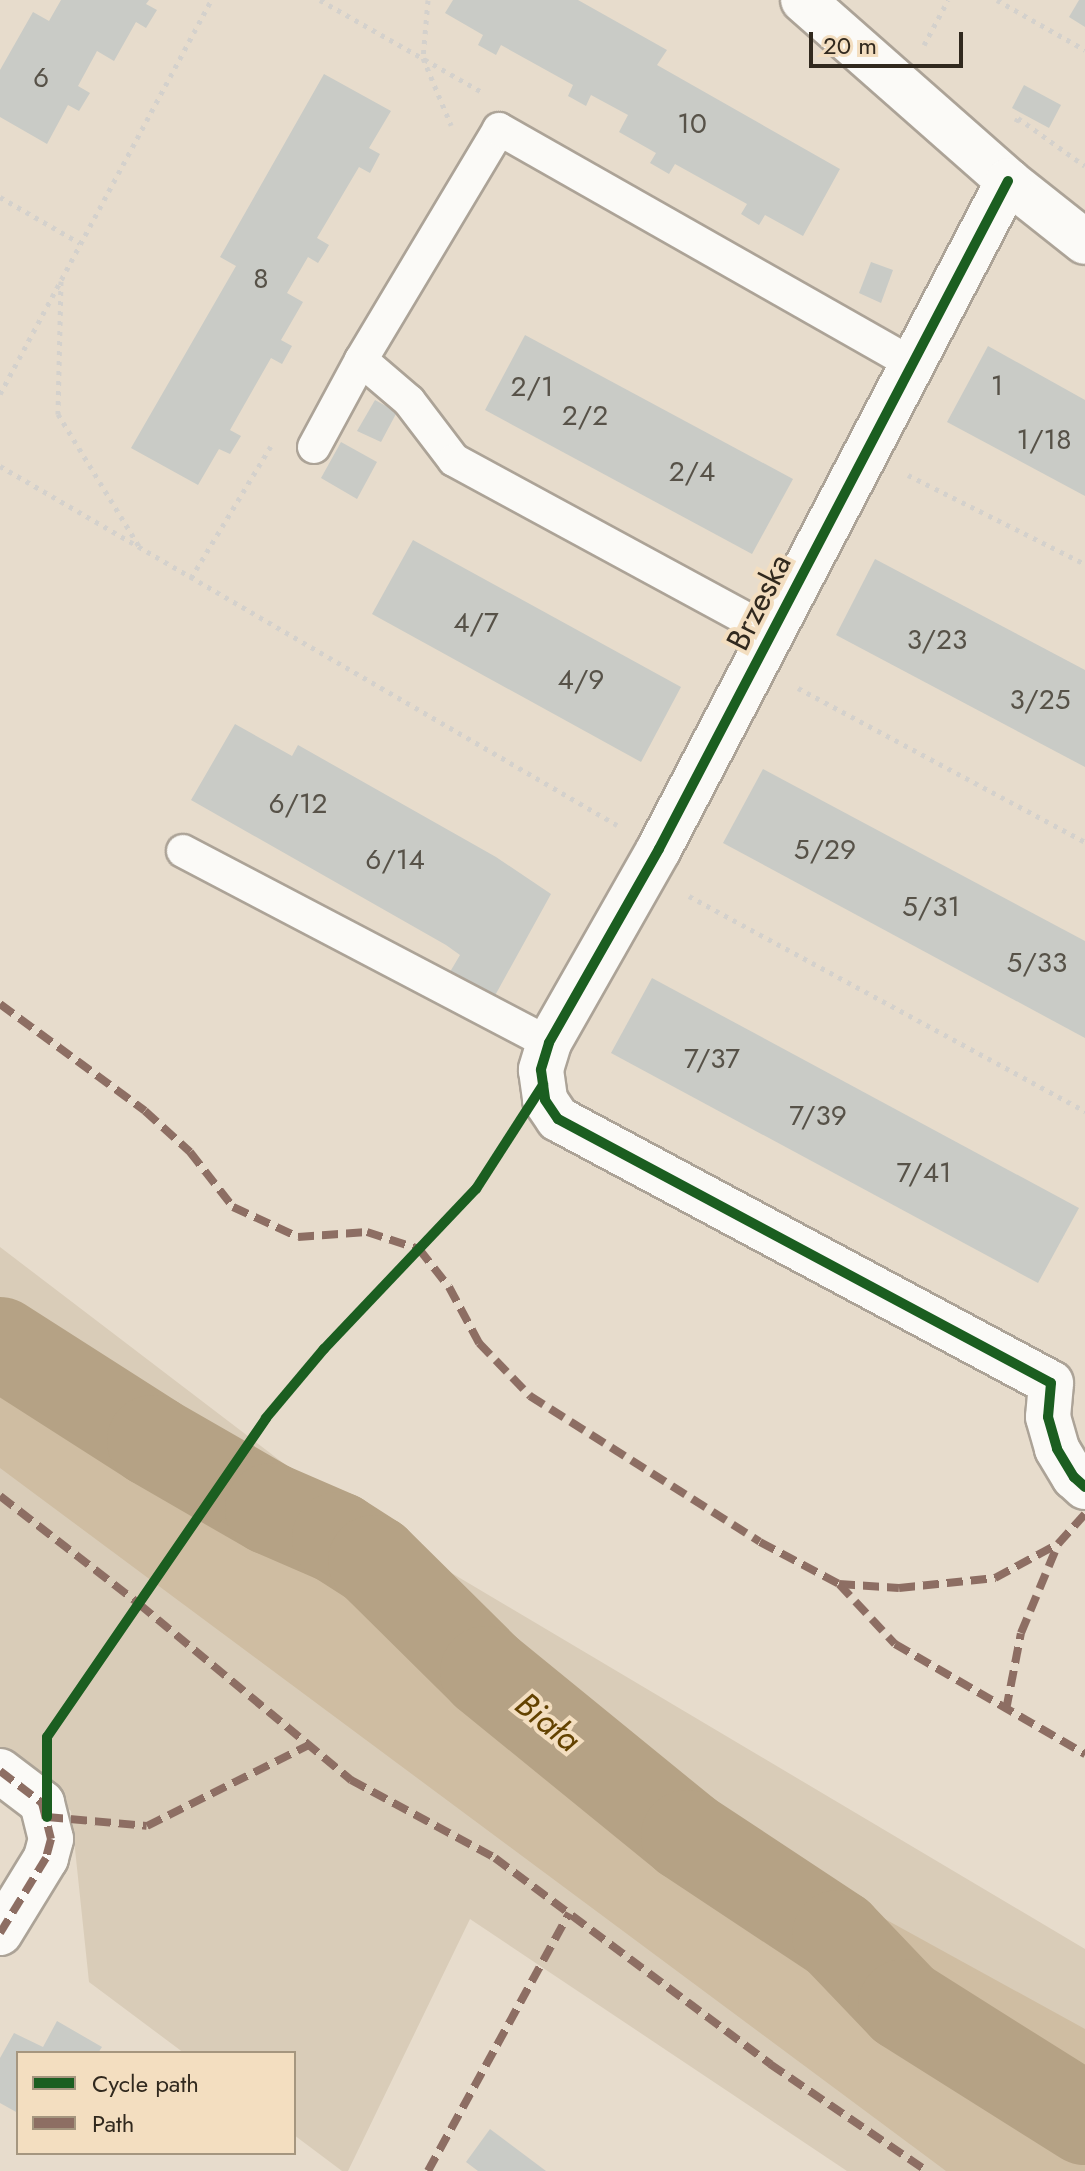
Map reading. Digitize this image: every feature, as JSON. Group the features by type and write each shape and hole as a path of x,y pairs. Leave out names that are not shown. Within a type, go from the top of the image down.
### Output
{"street":[{"path":"803,0 1008,181 1085,242"},
{"name":"Brzeska","path":"549,1043 653,861 1008,181"},
{"path":"549,1043 541,1070 545,1100 558,1119 1051,1383 1048,1417 1057,1449 1074,1477 1085,1487"},
{"path":"0,1771 42,1803 51,1839 46,1858 0,1933"}],"lane":[{"path":"314,447 361,360 499,129 911,363"},
{"path":"361,360 409,401 454,460 764,649"},
{"path":"183,851 549,1043"}],"path":[{"path":"0,394 211,0"},
{"path":"320,0 487,95"},
{"path":"428,0 423,58 472,170"},
{"path":"997,0 1085,50"},
{"path":"1018,118 1085,166"},
{"path":"0,197 80,243"},
{"path":"62,277 58,414 141,549"},
{"path":"191,578 269,446 314,447"},
{"path":"865,453 1085,564"},
{"path":"0,466 191,578 653,861 1085,1111"},
{"path":"764,649 1085,842"}],"shaded area":[{"path":"0,1247 342,1508 1085,1949 1085,2171 847,2171 470,1919 348,2171 342,2171 296,2136 296,2051 181,2051 89,1982 71,1811 0,1748"},
{"path":"0,1306 874,1913 1085,2029 1085,2171 946,2171 0,1468"}],"building":[{"path":"61,0 149,0 146,4 157,10 146,28 136,22 114,61 97,51 78,86 90,93 79,111 68,105 47,144 0,117 0,70 33,12 49,21"},
{"path":"453,0 578,0 667,50 657,65 840,169 803,236 765,215 759,225 741,214 747,204 675,164 669,174 650,163 656,153 619,132 628,115 591,95 586,106 568,96 573,85 501,45 496,55 478,45 483,35 445,13"},
{"path":"1079,0 1085,0 1085,27 1069,17"},
{"path":"324,74 391,111 369,148 380,154 370,173 359,167 317,238 329,245 325,252 318,263 308,257 287,293 303,302 281,340 292,346 282,364 271,358 230,430 241,436 230,454 219,449 198,485 131,448 236,266 220,257"},
{"path":"1024,85 1061,105 1049,128 1012,108"},
{"path":"871,262 893,270 881,303 859,293"},
{"path":"525,335 793,479 752,554 485,410"},
{"path":"988,346 1085,400 1085,496 947,422"},
{"path":"375,400 397,412 381,442 357,431"},
{"path":"341,442 377,462 357,499 321,478"},
{"path":"413,540 681,687 641,762 372,614"},
{"path":"875,559 1085,670 1085,767 836,635"},
{"path":"235,724 292,756 298,745 496,857 551,894 492,1001 447,977 460,955 446,945 191,800"},
{"path":"763,769 1085,941 1085,1038 723,843"},
{"path":"652,978 1079,1208 1038,1283 611,1053"},
{"path":"57,2021 102,2047 99,2051 16,2051 16,2112 0,2103 0,2058 14,2033 43,2047"},
{"path":"490,2129 546,2171 478,2171 466,2162"}],"waterway":[{"name":"Biała","path":"0,1343 153,1441 271,1509 338,1538 374,1561 486,1672 687,1836 838,1936 904,2005 1085,2119"}],"marked path":[{"path":"0,1004 145,1111 190,1152 233,1207 298,1237 367,1232 419,1249 449,1287 479,1343 530,1396 760,1542 839,1584 899,1588 995,1578 1058,1544 1085,1514"},
{"path":"0,1496 139,1604 351,1780 495,1858 770,2064 927,2171"},
{"path":"1006,1710 1021,1633 1058,1544"},
{"path":"839,1584 895,1644 1085,1754"},
{"path":"47,1812 47,1817 147,1826 309,1745"},
{"path":"0,1771 42,1803 51,1839 46,1858 0,1933"},
{"path":"428,2171 569,1913"}],"cycle path":[{"path":"1008,181 659,849 549,1043 541,1070 545,1100 558,1119 1051,1383 1048,1417 1057,1449 1074,1477 1085,1487"},
{"path":"47,1817 47,1737 266,1418 324,1349 476,1189 543,1085"}]}
